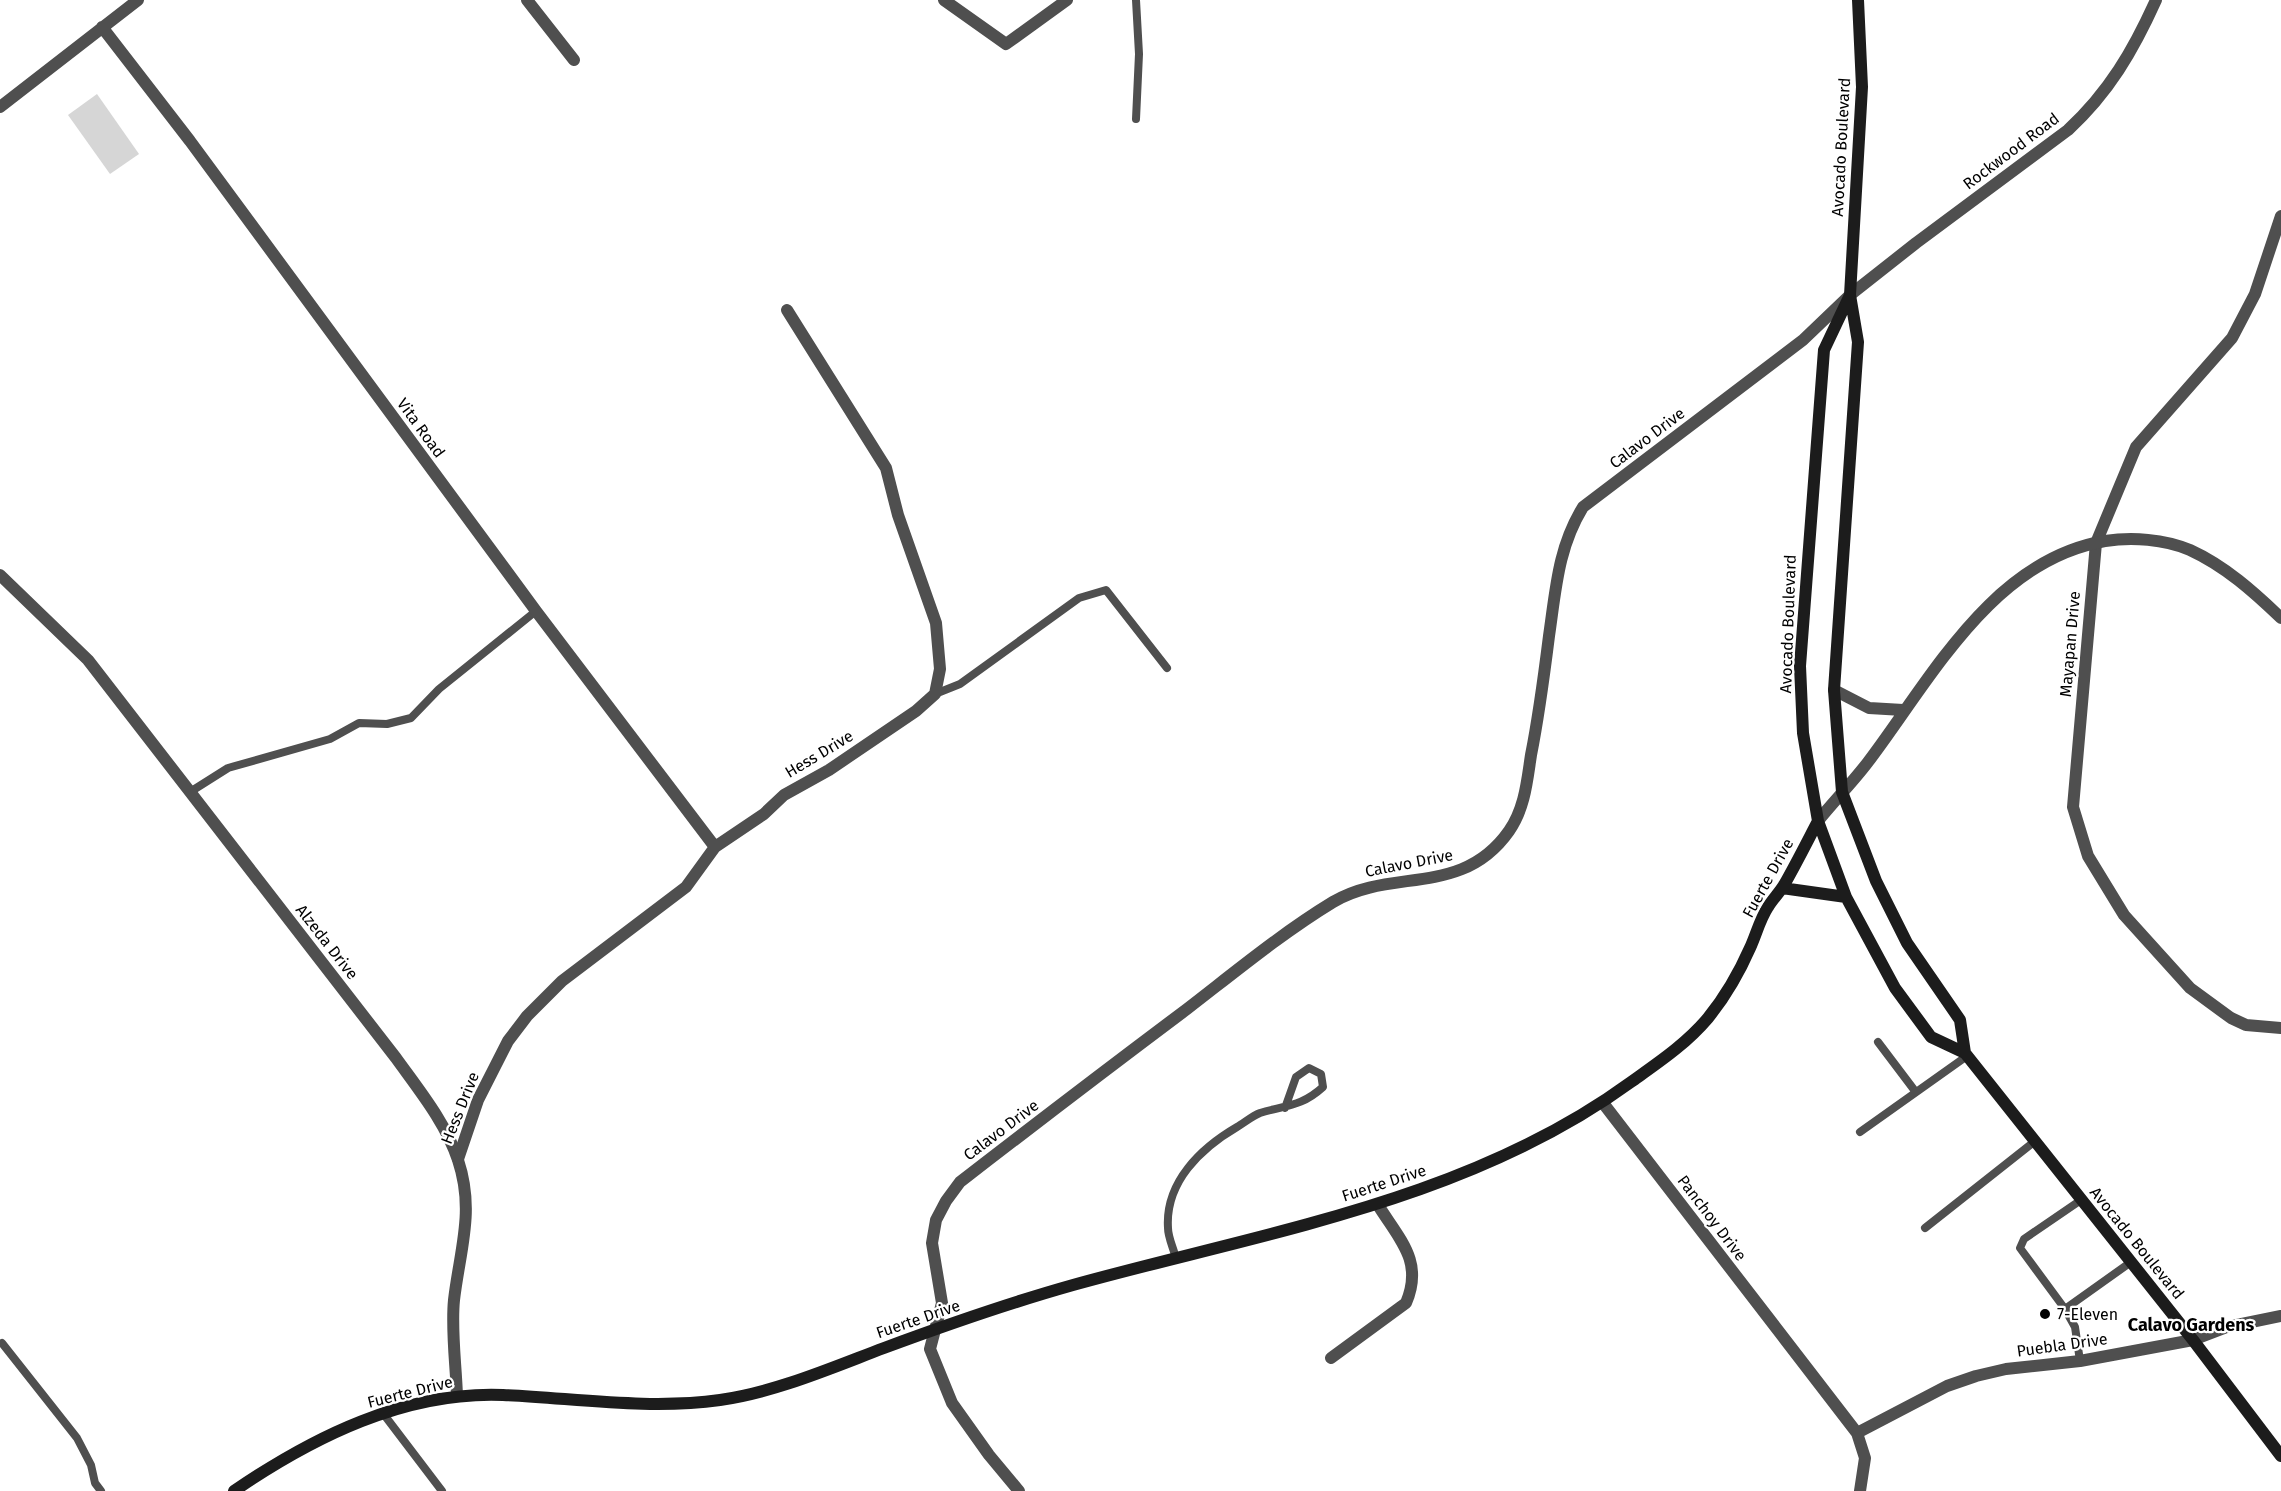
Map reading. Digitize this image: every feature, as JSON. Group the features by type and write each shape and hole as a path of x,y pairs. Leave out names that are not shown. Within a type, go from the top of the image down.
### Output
{"main road":[{"name":"Avocado Boulevard","path":"1858,0 1862,87 1850,295 1858,342 1834,690 1842,792 1876,881 1907,943 1960,1020 1966,1054"},
{"name":"Avocado Boulevard","path":"1850,295 1824,350 1800,666 1803,733 1818,821 1846,897 1895,988 1931,1037 1966,1054 2193,1340 2281,1456"},
{"name":"Fuerte Drive","path":"234,1491 266,1469 319,1439 382,1412 457,1396 500,1395 627,1404 715,1401 737,1397 811,1375 936,1328 1072,1286 1378,1205 1495,1161 1603,1103 1682,1045 1710,1015 1737,976 1767,909 1782,888 1818,821"},
{"path":"1782,888 1846,897"}],"street":[{"path":"0,107 138,0"},
{"path":"527,0 574,60"},
{"path":"944,0 1006,44 1066,0"},
{"name":"Rockwood Road","path":"1850,295 2068,130 2089,110 2122,68 2156,0"},
{"name":"Vita Road","path":"102,27 190,141 536,611 714,847"},
{"name":"Mayapan Drive","path":"2281,216 2255,294 2232,338 2136,447 2096,543 2073,807 2088,856 2124,915 2190,988 2231,1018 2246,1025 2281,1028"},
{"name":"Calavo Drive","path":"1019,1491 989,1455 952,1403 930,1349 942,1304 932,1243 936,1220 960,1182 1264,950 1332,903 1355,890 1454,873 1476,862 1499,843 1514,823 1522,805 1538,719 1560,557 1570,528 1583,507 1803,340 1850,295"},
{"path":"787,310 886,468 898,515 936,623 940,669 935,694"},
{"name":"Fuerte Drive","path":"1818,821 1868,762 1903,710 1987,607 2012,583 2056,556 2096,543 2119,539 2143,540 2190,550 2247,586 2281,618"},
{"name":"Alzeda Drive","path":"0,574 88,660 396,1058 431,1107 458,1159 468,1203 465,1242 454,1301 457,1396"},
{"path":"1834,690 1869,708 1903,710"},
{"name":"Hess Drive","path":"458,1159 478,1100 508,1041 527,1016 562,981 686,888 714,847 764,814 784,795 830,770 916,711 935,694"},
{"name":"Panchoy Drive","path":"1603,1103 1857,1433"},
{"path":"1331,1358 1406,1302 1410,1292 1413,1262 1378,1205"},
{"name":"Puebla Drive","path":"1857,1433 1962,1380 2006,1369 2080,1361 2193,1340 2227,1327 2281,1316"},
{"path":"1857,1433 1865,1458 1860,1491"}],"lane":[{"path":"1136,0 1139,54 1136,119"},
{"path":"935,694 960,684 1079,598 1106,590 1167,668"},
{"path":"190,792 228,768 330,739 359,723 387,724 411,718 439,689 536,611"},
{"path":"1878,1042 1915,1091"},
{"path":"1860,1132 1966,1054"},
{"path":"1176,1259 1168,1229 1169,1214 1185,1171 1210,1143 1259,1114 1285,1108 1308,1101 1323,1088 1321,1074 1309,1068 1296,1077 1285,1108"},
{"path":"1925,1228 2034,1142"},
{"path":"2080,1361 2075,1327 2065,1309 2020,1248 2024,1239 2081,1200"},
{"path":"2065,1309 2131,1262"},
{"path":"2,1343 77,1438 91,1465 95,1484 101,1491"},
{"path":"382,1412 442,1491"}],"shaded area":[{"path":"97,94 139,154 110,174 68,115"}],"place":[{"name":"7-Eleven","path":"2045,1314"}],"district":[{"name":"Calavo Gardens","path":"2191,1325"}]}
